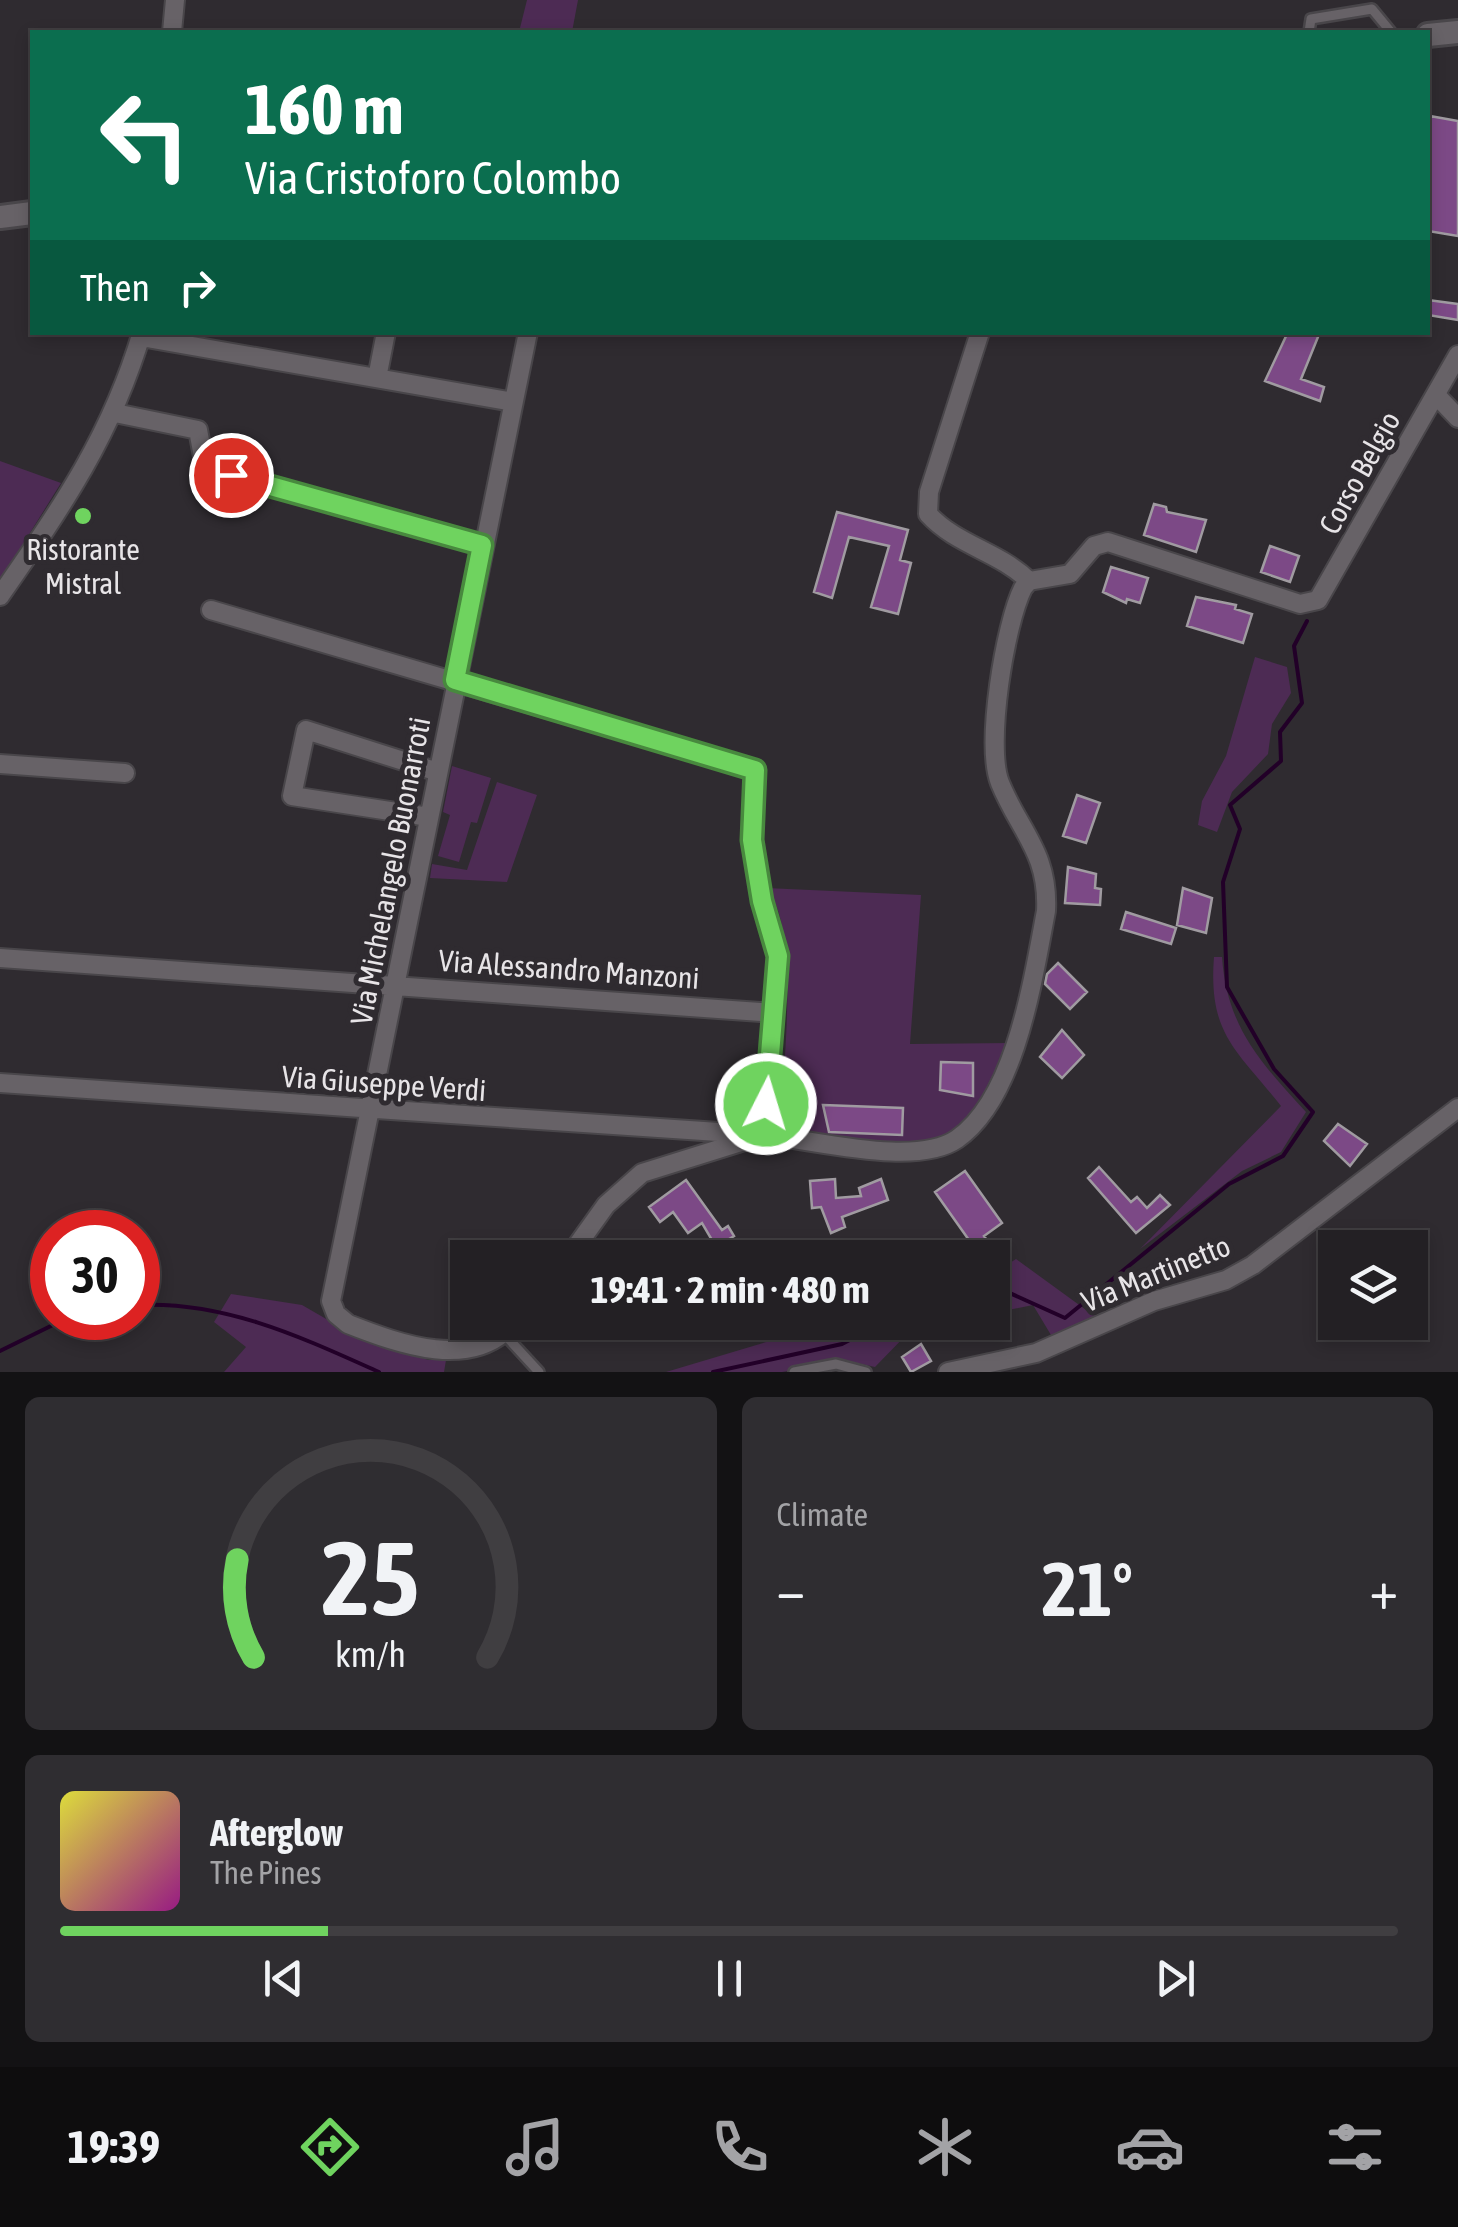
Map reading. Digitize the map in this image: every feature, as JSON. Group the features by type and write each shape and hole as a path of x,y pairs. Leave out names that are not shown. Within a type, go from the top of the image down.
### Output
{"street":[{"path":"172,30 176,0"},
{"path":"0,217 30,212"},
{"path":"0,596 65,502 115,413 141,335 513,402"},
{"path":"377,378 385,335"},
{"name":"Via Michelangelo Buonarroti","path":"489,1340 464,1354 440,1353 348,1324 336,1314 332,1301 527,335"},
{"path":"979,335 929,492 928,514 942,530 1002,560 1030,581"},
{"name":"Corso Belgio","path":"1030,581 1070,574 1094,546 1108,542 1309,604 1324,593 1458,355"},
{"path":"1436,395 1458,418"},
{"path":"115,413 198,430 205,467 482,545"},
{"name":"Via Giuseppe Verdi","path":"0,1083 764,1135 892,1151 942,1147 972,1125 1006,1074 1042,934 1047,892 1035,844 999,781 992,752 1012,626 1020,592 1030,581"},
{"path":"211,610 755,770 752,840 762,901 778,956 764,1135 642,1173 606,1205 581,1240"},
{"path":"429,817 292,796 306,730 438,772"},
{"path":"0,764 125,773"},
{"name":"Via Alessandro Manzoni","path":"0,958 774,1013"},
{"name":"Via Martinetto","path":"948,1372 1036,1353 1154,1300 1226,1280 1253,1264 1458,1108"}],"lane":[{"path":"1308,30 1311,20 1372,9 1388,30"},
{"path":"517,1340 538,1371"},
{"path":"794,1372 836,1364 866,1372"}],"shaded area":[{"path":"527,0 578,0 572,30 520,30"},
{"path":"0,461 61,483 0,581"},
{"path":"1255,657 1287,667 1291,693 1272,724 1268,754 1232,792 1217,832 1198,825 1202,801 1226,756"},
{"path":"452,766 491,778 477,823 471,822 459,862 438,856 450,815 443,812"},
{"path":"497,782 537,795 507,882 430,878 432,864 467,870"},
{"path":"766,888 921,895 910,1044 1012,1043 982,1104 960,1129 938,1139 885,1145 780,1130 787,967 777,908"},
{"path":"1214,957 1222,957 1231,1004 1249,1042 1306,1112 1281,1152 1242,1171 1140,1249 1281,1106 1239,1055 1221,1024 1213,984"},
{"path":"1016,1259 1093,1315 1119,1322 1060,1350 1033,1305 1010,1310 1010,1263"},
{"path":"231,1294 302,1305 347,1331 428,1360 446,1360 444,1372 224,1372 246,1347 214,1322"},
{"path":"773,1340 901,1340 875,1367 848,1361 782,1372 666,1372"}],"building":[{"path":"1430,116 1458,121 1458,236 1430,231"},
{"path":"1430,300 1458,304 1458,320 1430,315"},
{"path":"1287,335 1319,335 1301,379 1324,387 1320,401 1265,381"},
{"path":"1154,504 1166,507 1167,512 1206,520 1196,552 1144,535"},
{"path":"837,512 908,530 900,560 911,563 898,614 871,607 889,546 849,537 832,598 814,592"},
{"path":"1270,546 1299,556 1290,582 1261,572"},
{"path":"1111,567 1148,578 1140,603 1127,599 1126,603 1103,592"},
{"path":"1196,597 1236,605 1235,609 1252,614 1243,643 1187,626"},
{"path":"1077,795 1100,803 1086,843 1063,836"},
{"path":"1068,867 1096,874 1095,888 1101,889 1100,905 1065,903"},
{"path":"1183,888 1212,898 1206,933 1177,925"},
{"path":"1126,912 1176,928 1171,944 1121,929"},
{"path":"1058,963 1087,992 1070,1009 1045,984 1047,974"},
{"path":"1062,1030 1084,1055 1062,1078 1040,1057"},
{"path":"941,1062 973,1063 973,1096 940,1090"},
{"path":"823,1105 903,1108 902,1135 829,1132"},
{"path":"1338,1124 1367,1144 1350,1166 1324,1141"},
{"path":"1099,1167 1131,1202 1137,1197 1147,1208 1160,1195 1170,1205 1136,1233 1088,1178"},
{"path":"965,1171 1002,1223 984,1236 987,1240 969,1240 935,1192"},
{"path":"835,1179 836,1198 861,1196 859,1188 881,1179 888,1200 842,1217 845,1227 831,1233 821,1207 812,1208 810,1181"},
{"path":"686,1180 722,1230 728,1226 734,1236 712,1240 702,1223 688,1233 673,1212 660,1222 649,1207"},
{"path":"921,1344 931,1361 911,1372 902,1357"}],"waterway":[{"path":"1010,1293 1065,1318 1229,1184 1283,1156 1313,1112 1274,1069 1227,987 1223,882 1240,829 1230,805 1281,761 1280,732 1302,703 1294,646 1307,621"},
{"path":"160,1305 201,1309 262,1324 379,1372"},
{"path":"0,1351 30,1336"},
{"path":"713,1372 850,1340"}],"place":[{"name":"Ristorante Mistral","path":"83,516"}],"route":[{"path":"231,475 482,545 455,680 755,770 752,840 762,901 778,956 766,1104"}]}
